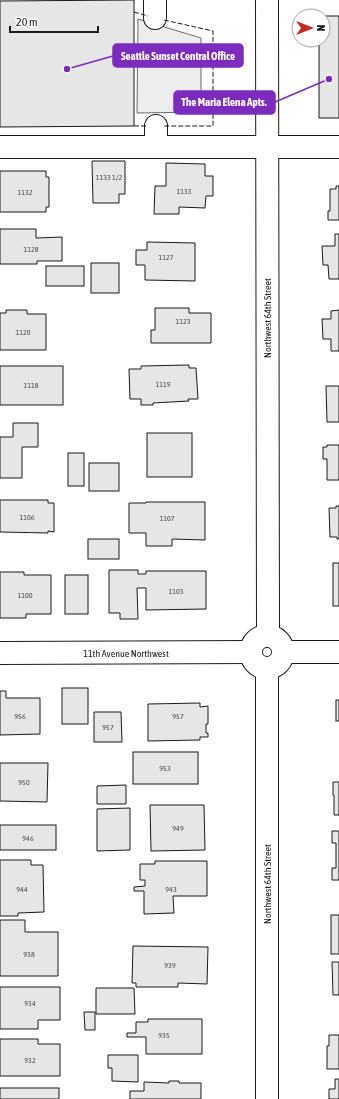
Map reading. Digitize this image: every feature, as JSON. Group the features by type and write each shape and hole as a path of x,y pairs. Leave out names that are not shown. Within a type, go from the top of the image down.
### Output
{"street":[{"name":"Northwest 64th Street","path":"267,0 266,146 268,636"},
{"path":"0,147 156,136 266,146 339,147"},
{"path":"262,636 268,636 273,637 281,644 283,652 281,660 277,664 267,668 257,665 251,652 254,642 262,636"},
{"name":"11th Avenue Northwest","path":"0,653 251,652"},
{"path":"283,652 339,652"},
{"name":"Northwest 64th Street","path":"267,668 267,1099"}],"shaded area":[{"path":"138,19 201,38 201,112 137,113"}],"building":[{"path":"134,0 134,126 0,127 0,1"},
{"path":"331,16 339,16 339,118 319,118 319,48 331,48"},
{"path":"92,161 125,161 125,194 119,194 119,203 93,203"},
{"path":"166,163 205,164 205,176 213,176 213,196 206,196 205,208 179,207 179,214 154,214 155,186 166,186"},
{"path":"0,171 46,171 46,177 49,177 49,207 46,207 46,212 0,212"},
{"path":"336,186 339,186 339,220 328,220 328,211 330,211 330,189 336,189"},
{"path":"0,229 36,229 36,238 62,237 62,261 37,261 37,264 0,264"},
{"path":"335,234 339,234 339,279 329,279 328,265 323,265 322,246 335,246"},
{"path":"147,242 195,243 195,281 145,280 145,265 136,265 136,250 147,250"},
{"path":"91,263 119,263 119,293 91,293"},
{"path":"46,266 84,266 84,286 46,286"},
{"path":"155,308 189,308 189,313 211,313 211,343 151,343 151,330 155,330"},
{"path":"6,310 27,310 27,314 46,314 46,350 0,350 0,313 6,313"},
{"path":"339,310 339,351 331,351 331,339 323,339 322,319 331,319 331,311"},
{"path":"189,365 189,368 196,368 198,399 153,403 153,405 141,405 141,399 130,399 129,369 141,369 141,366"},
{"path":"0,366 63,366 63,405 0,405"},
{"path":"326,386 339,386 339,422 327,422"},
{"path":"13,423 38,423 38,447 22,447 22,478 0,478 0,437 13,437"},
{"path":"147,433 192,433 192,477 147,477"},
{"path":"327,445 339,445 339,480 327,480 327,459 323,459 323,447 327,447"},
{"path":"68,453 84,453 84,486 68,486"},
{"path":"89,463 119,463 119,491 89,491"},
{"path":"0,500 48,500 48,503 54,503 54,532 0,532"},
{"path":"205,502 205,540 172,539 172,546 146,546 146,533 129,533 129,503"},
{"path":"336,506 339,506 339,539 337,539 337,537 330,537 329,508 336,508"},
{"path":"88,539 119,539 119,559 88,559"},
{"path":"333,563 339,563 339,606 333,606"},
{"path":"109,570 138,570 138,574 146,574 146,571 206,571 206,609 146,610 146,588 137,588 138,619 120,619 120,613 109,613"},
{"path":"0,572 24,572 24,575 51,575 51,614 26,614 26,618 0,618"},
{"path":"65,575 88,575 88,614 65,614"},
{"path":"62,688 88,688 88,724 62,724"},
{"path":"0,691 6,691 6,698 40,698 40,734 0,735"},
{"path":"336,700 339,700 339,721 336,721"},
{"path":"200,703 200,707 208,706 208,724 206,724 206,733 208,733 208,737 200,737 200,740 148,741 148,704"},
{"path":"94,712 121,712 122,742 94,742"},
{"path":"133,752 198,752 198,784 133,784"},
{"path":"0,763 48,763 47,802 0,801"},
{"path":"333,782 339,782 339,815 334,815"},
{"path":"126,785 126,804 97,804 97,786"},
{"path":"150,805 204,805 205,850 151,851"},
{"path":"130,808 130,850 97,851 97,809"},
{"path":"0,825 56,825 56,850 0,850"},
{"path":"332,831 339,831 339,880 332,880 332,868 336,868 336,843 332,843"},
{"path":"0,860 31,860 31,865 43,865 44,912 18,913 18,916 0,916"},
{"path":"155,861 207,861 207,896 173,896 174,913 144,914 144,891 134,891 134,887 145,886 145,880 140,880 140,864 155,864"},
{"path":"331,915 339,915 339,954 331,954"},
{"path":"0,920 25,920 25,932 58,932 58,976 0,976"},
{"path":"133,946 208,947 207,984 178,983 178,987 136,987 136,983 132,983"},
{"path":"332,962 339,962 339,995 333,995"},
{"path":"0,987 60,987 60,1020 38,1020 38,1029 0,1029"},
{"path":"96,988 134,988 135,1014 96,1014"},
{"path":"84,1012 95,1012 95,1030 85,1030"},
{"path":"148,1019 202,1019 202,1054 146,1054 146,1037 127,1037 127,1033 136,1033 136,1022 148,1022"},
{"path":"329,1035 339,1035 339,1069 327,1069 327,1046 329,1046"},
{"path":"0,1039 38,1039 38,1044 60,1044 60,1076 0,1076"},
{"path":"108,1055 138,1055 138,1082 112,1081 112,1068 108,1068"},
{"path":"335,1079 339,1079 339,1099 329,1099 329,1089 335,1089"},
{"path":"169,1081 179,1081 179,1083 201,1083 201,1099 130,1099 130,1091 144,1091 144,1082 169,1083"},
{"path":"0,1088 59,1088 59,1099 0,1099"}],"fence":[{"path":"134,12 148,16"},
{"path":"164,20 213,31 213,126 164,126"},
{"path":"134,126 148,126"}],"place":[{"name":"Seattle Sunset Central Office","path":"67,69"},
{"name":"The Maria Elena Apts.","path":"329,79"}]}
